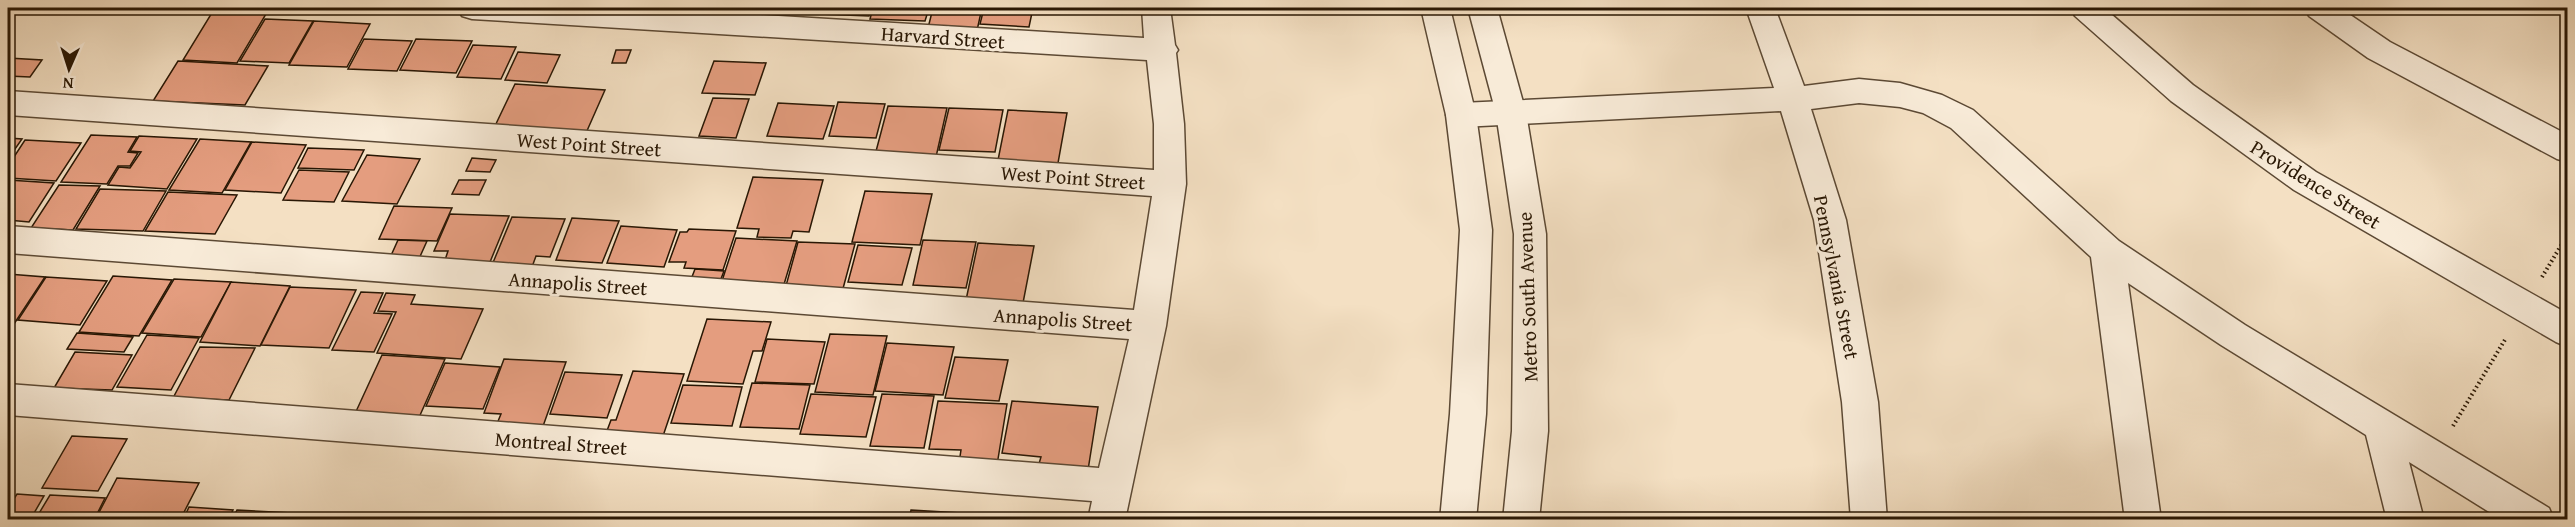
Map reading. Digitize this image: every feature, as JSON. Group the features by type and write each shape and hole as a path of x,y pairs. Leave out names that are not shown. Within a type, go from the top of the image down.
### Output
{"street":[{"name":"Harvard Street","path":"472,8 1163,51"},
{"path":"1106,519 1149,326 1170,184 1169,124 1163,51 1156,8"},
{"path":"1435,8 1461,115 1476,230 1468,414 1458,519"},
{"name":"Metro South Avenue","path":"1482,8 1511,113 1530,234 1530,431 1521,519"},
{"name":"Pennsylvania Street","path":"1761,8 1793,99 1830,220 1860,402 1869,519"},
{"name":"Providence Street","path":"2085,8 2182,93 2305,182 2568,332"},
{"path":"2319,8 2379,50 2568,150"},
{"path":"1461,115 1793,99 1859,91 1900,95 1931,103 1962,118 2107,251 2233,335 2536,519"},
{"name":"West Point Street","path":"8,103 1170,184"},
{"name":"Annapolis Street","path":"8,240 1149,326"},
{"path":"2107,251 2143,519"},
{"name":"Montreal Street","path":"8,400 1115,486"},
{"path":"2382,427 2406,519"}],"path":[{"path":"2434,458 2568,234"}],"building":[{"path":"660,8 708,8 704,17 657,15"},
{"path":"712,8 768,8 764,20 708,18"},
{"path":"769,8 821,8 820,11"},
{"path":"822,8 871,8 869,16 820,14"},
{"path":"873,8 929,8 925,21 870,19"},
{"path":"933,8 982,8 976,35 927,32"},
{"path":"984,8 1033,8 1029,27 980,24"},
{"path":"213,11 266,14 237,63 183,60"},
{"path":"265,19 313,21 289,63 240,61"},
{"path":"314,21 370,24 347,67 289,65"},
{"path":"364,39 412,41 397,71 348,69"},
{"path":"416,39 472,41 456,73 400,70"},
{"path":"473,45 516,47 501,79 457,77"},
{"path":"616,50 631,50 626,63 612,63"},
{"path":"518,52 560,55 547,83 505,80"},
{"path":"8,58 42,60 30,77 8,76"},
{"path":"178,61 268,66 245,105 153,101"},
{"path":"714,61 766,63 755,95 702,93"},
{"path":"515,84 605,90 586,133 494,128"},
{"path":"713,98 749,99 736,138 699,136"},
{"path":"838,102 885,104 876,138 829,136"},
{"path":"778,103 834,106 823,139 767,136"},
{"path":"888,106 947,108 936,157 875,155"},
{"path":"949,108 1003,110 995,152 939,150"},
{"path":"1008,110 1067,113 1058,163 998,160"},
{"path":"91,135 137,137 128,152 138,153 130,166 118,166 107,184 61,182"},
{"path":"139,136 197,139 167,189 108,185 119,167 130,168 141,152 130,151"},
{"path":"8,138 22,139 8,159"},
{"path":"200,139 251,142 222,193 169,190"},
{"path":"25,140 81,143 56,181 8,178 8,166"},
{"path":"252,142 306,145 281,193 225,190"},
{"path":"308,148 364,150 354,170 298,168"},
{"path":"367,155 420,159 397,204 342,201"},
{"path":"472,158 496,160 490,172 466,171"},
{"path":"299,170 349,172 334,202 283,200"},
{"path":"753,177 823,180 809,232 793,231 791,238 757,237 759,229 737,228"},
{"path":"8,180 54,183 29,222 8,220"},
{"path":"459,180 486,180 479,195 452,194"},
{"path":"59,185 100,186 73,230 31,228"},
{"path":"100,189 166,191 143,231 76,229"},
{"path":"865,191 932,194 920,245 852,242"},
{"path":"168,192 237,195 215,234 145,231"},
{"path":"394,206 452,208 437,241 379,239"},
{"path":"450,214 509,216 490,262 445,260 448,251 434,251"},
{"path":"512,217 565,219 550,257 536,256 532,267 492,265"},
{"path":"572,218 619,221 602,263 556,260"},
{"path":"621,226 677,230 664,267 607,263"},
{"path":"689,229 736,231 723,270 684,268 686,262 669,262 680,232 687,232"},
{"path":"736,238 797,241 782,291 720,287"},
{"path":"398,240 427,241 418,261 389,260"},
{"path":"923,240 976,242 966,288 913,285"},
{"path":"798,242 855,244 841,296 784,293"},
{"path":"978,243 1034,246 1023,303 966,300"},
{"path":"858,245 912,248 902,285 848,282"},
{"path":"695,269 724,271 719,284 690,282"},
{"path":"8,274 45,277 14,324 8,324"},
{"path":"113,276 172,280 139,336 79,332"},
{"path":"46,277 107,281 80,325 18,320"},
{"path":"174,279 231,282 201,337 142,333"},
{"path":"231,282 290,286 260,346 200,342"},
{"path":"290,287 356,290 329,348 261,345"},
{"path":"361,292 383,293 374,313 392,314 374,352 332,350"},
{"path":"386,293 415,295 411,304 483,309 461,359 377,353 396,312 378,311"},
{"path":"707,319 771,322 762,351 753,351 743,384 687,381"},
{"path":"77,333 133,337 124,352 67,349"},
{"path":"830,334 887,336 873,395 815,392"},
{"path":"147,335 199,338 171,390 117,387"},
{"path":"767,339 825,342 814,384 755,382"},
{"path":"887,343 954,347 943,395 875,391"},
{"path":"200,347 255,348 229,400 173,398"},
{"path":"75,352 132,355 112,390 54,388"},
{"path":"382,355 445,359 417,422 353,418"},
{"path":"955,357 1008,360 999,401 945,398"},
{"path":"504,359 566,362 542,429 496,426 501,414 484,413"},
{"path":"445,363 500,367 483,409 426,406"},
{"path":"633,371 684,374 662,439 605,436 611,420 616,420"},
{"path":"565,372 622,375 607,418 550,414"},
{"path":"752,383 810,385 799,429 740,427"},
{"path":"683,385 742,387 732,426 671,423"},
{"path":"811,394 876,397 866,437 800,434"},
{"path":"882,394 934,396 924,448 870,446"},
{"path":"938,401 1007,404 997,465 959,463 961,450 929,449"},
{"path":"1012,401 1098,407 1088,470 1038,467 1041,457 1002,453"},
{"path":"72,436 127,439 98,491 42,488"},
{"path":"117,478 199,483 180,520 95,520"},
{"path":"17,494 44,496 30,520 8,520 8,502 12,502"},
{"path":"50,495 105,498 94,520 35,520"},
{"path":"189,507 233,510 228,520 183,520"},
{"path":"237,510 311,514 309,520 232,520"},
{"path":"911,510 978,514 977,520 909,520"}]}
